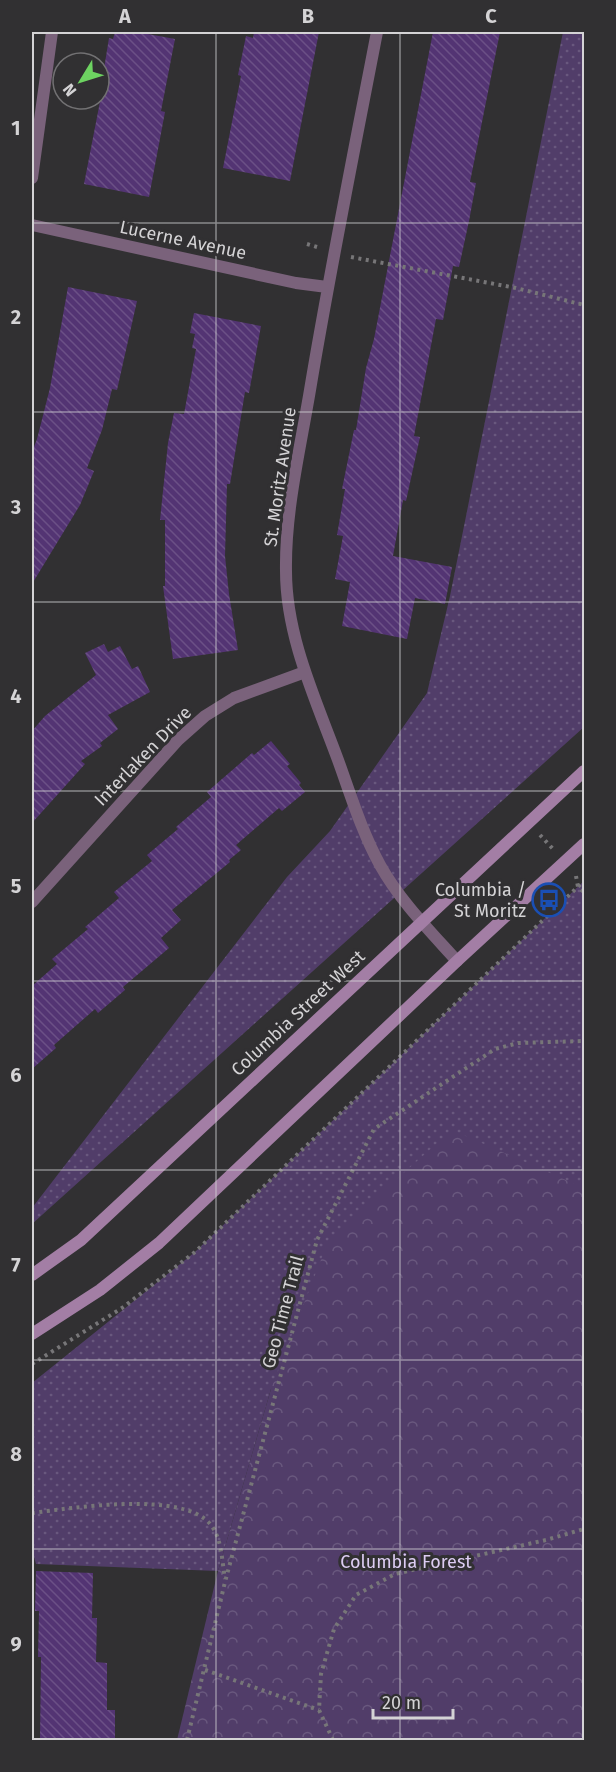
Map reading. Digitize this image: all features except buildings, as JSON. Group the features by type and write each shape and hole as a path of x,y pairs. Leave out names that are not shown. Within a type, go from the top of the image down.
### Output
{"main road":[{"name":"Columbia Street West","path":"32,1275 81,1240 585,771"},
{"path":"32,1334 100,1290 159,1244 585,844"}],"street":[{"path":"32,178 51,32"},
{"name":"St. Moritz Avenue","path":"376,32 327,287 287,528 286,573 291,619 305,672 364,832 381,867 422,922 457,962"},
{"name":"Lucerne Avenue","path":"32,225 296,283 327,287"},
{"name":"Interlaken Drive","path":"32,902 178,740 205,716 234,698 305,672"}],"path":[{"path":"351,257 516,288 585,305"},
{"path":"536,830 558,855"},
{"path":"32,1364 122,1308 195,1252 585,881"},
{"path":"578,887 585,892"},
{"name":"Geo Time Trail","path":"187,1740 225,1582 317,1240 374,1129 495,1049 518,1043 585,1041"},
{"path":"32,1513 108,1505 170,1505 199,1515 213,1527 220,1543 225,1582"},
{"path":"333,1740 319,1710 321,1674 334,1629 356,1595 395,1574 546,1540 585,1528"},
{"path":"205,1670 319,1710"}],"green space":[{"path":"563,32 584,32 584,727 32,1224 32,1208 287,877 330,831 427,693 450,596"},
{"path":"584,881 584,1193 271,1389 218,1571 36,1564 32,1550 32,1383 195,1252"},
{"name":"Columbia Forest","path":"452,1130 584,1188 584,1740 177,1740 218,1571 271,1389 329,1239"}],"place":[{"name":"Columbia / St Moritz","path":"549,900"}]}
